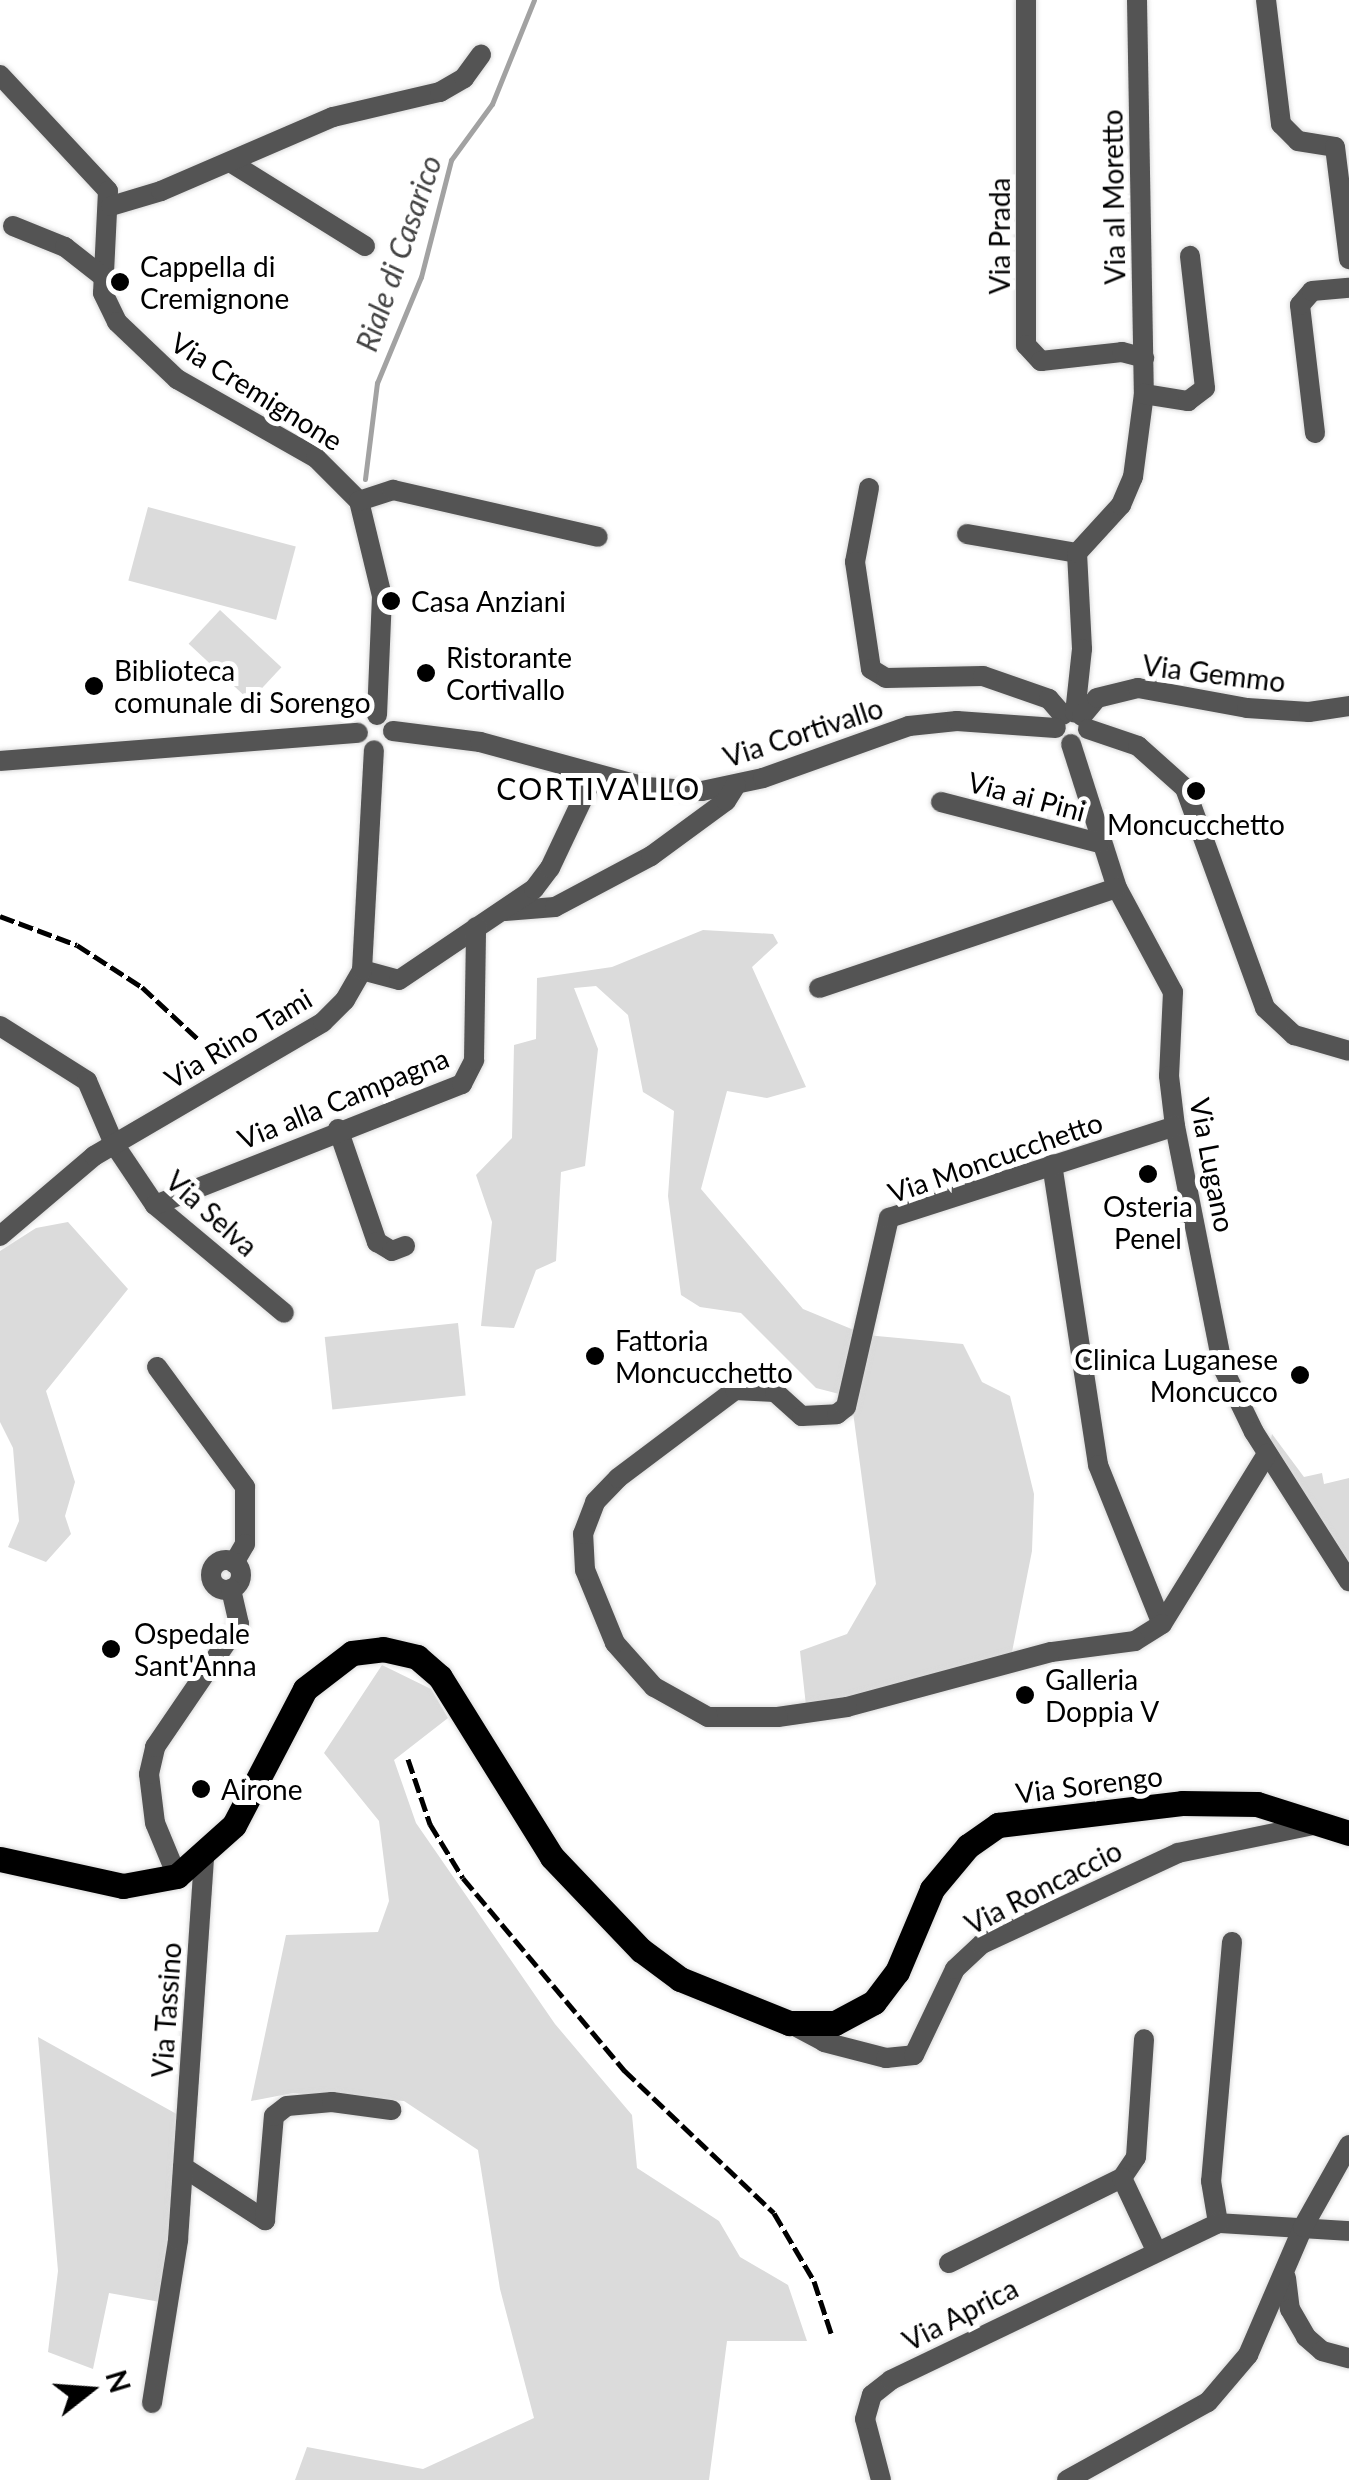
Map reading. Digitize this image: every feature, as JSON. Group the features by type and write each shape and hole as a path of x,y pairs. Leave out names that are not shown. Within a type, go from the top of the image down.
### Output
{"main road":[{"name":"Via Sorengo","path":"176,1876 204,1857 234,1825 305,1689 352,1654 390,1649 428,1665 552,1857 641,1950 680,1979 789,2024 835,2023 874,2002 898,1972 932,1888 968,1846 998,1826 1182,1803 1257,1804 1325,1823 1349,1834"},
{"path":"0,1859 123,1886 176,1876"}],"street":[{"name":"Via Prada","path":"1026,0 1026,345 1041,361 1122,352 1144,358"},
{"name":"Via al Moretto","path":"1077,553 1121,505 1134,477 1144,394 1137,0"},
{"path":"1266,0 1281,124 1298,141 1335,147 1349,258"},
{"path":"111,206 230,162 333,117 440,92 464,78 482,55"},
{"name":"Via Cremignone","path":"0,74 102,184 111,206 102,276 108,308 153,360 316,458 359,500"},
{"path":"230,162 365,246"},
{"path":"13,226 65,247 102,276"},
{"path":"1144,394 1188,401 1205,388 1190,256"},
{"path":"1315,433 1300,306 1312,291 1349,288"},
{"path":"870,488 855,562 871,668 886,678 983,676 1049,699 1073,720"},
{"path":"374,750 388,745 394,732 378,715 382,596 359,500 393,490 598,536"},
{"path":"967,534 1077,553 1082,649 1073,720"},
{"name":"Via Gemmo","path":"1071,744 1073,720 1097,698 1138,688 1247,708 1309,712 1349,706"},
{"path":"358,733 363,720 378,715"},
{"name":"Via Cortivallo","path":"394,732 480,742 594,774 677,790 736,785 909,726 957,721 1073,720 1138,746 1185,788 1265,1008 1294,1035 1349,1051"},
{"path":"358,733 374,750 362,970 399,980 502,911 550,868 594,774"},
{"path":"0,762 358,733"},
{"name":"Via Lugano","path":"1071,744 1117,888 1173,992 1168,1062 1175,1126 1223,1368 1268,1454 1349,1580"},
{"path":"502,911 555,907 589,890 683,834 726,801 736,785"},
{"name":"Via ai Pini","path":"941,802 1100,843"},
{"path":"819,988 1117,888"},
{"name":"Via alla Campagna","path":"155,1205 338,1129 462,1084 471,1074 476,927"},
{"name":"Via Rino Tami","path":"0,1236 114,1144 323,1022 362,970"},
{"name":"Via Selva","path":"0,1026 87,1081 114,1144 155,1205 284,1312"},
{"name":"Via Moncucchetto","path":"1162,1624 1135,1641 1051,1652 853,1706 778,1717 708,1717 654,1687 626,1658 599,1614 584,1570 583,1534 595,1502 618,1478 735,1390 775,1392 802,1416 836,1414 851,1396 888,1218 1175,1126"},
{"path":"338,1129 377,1242 392,1250 405,1246"},
{"path":"1052,1164 1098,1465 1162,1624"},
{"path":"157,1366 245,1487 245,1544 234,1563 218,1562 211,1574 217,1587 231,1588 240,1624 155,1747 149,1774 155,1823 176,1876"},
{"path":"1162,1624 1268,1454"},
{"name":"Via Roncaccio","path":"789,2024 824,2042 886,2058 914,2055 954,1969 982,1944 1178,1853 1325,1823"},
{"name":"Via Tassino","path":"152,2403 183,2167 204,1857"},
{"path":"1232,1942 1211,2181 1218,2223 1349,2232"},
{"path":"1144,2039 1136,2157 1122,2178 1155,2248"},
{"path":"183,2167 265,2220 274,2116 287,2106 332,2102 391,2110"},
{"path":"1067,2480 1161,2432 1208,2402 1248,2355 1286,2276 1304,2226 1349,2145"},
{"name":"Via Aprica","path":"948,2263 1122,2178"},
{"name":"Via Aprica","path":"882,2480 865,2419 872,2395 1155,2248 1218,2223"},
{"path":"1286,2276 1290,2309 1306,2337 1322,2351 1349,2358"}],"shaded area":[{"path":"148,507 296,547 276,620 128,580"},
{"path":"220,610 281,667 250,701 189,644"},
{"path":"703,930 773,934 778,943 752,967 806,1087 767,1098 727,1091 701,1189 803,1309 866,1335 963,1344 982,1382 1010,1396 1034,1494 1032,1551 1010,1662 807,1715 800,1651 847,1634 876,1584 851,1397 816,1388 741,1313 700,1307 681,1295 668,1196 674,1111 643,1092 628,1015 596,986 574,988 598,1049 585,1166 561,1172 556,1261 536,1270 514,1328 481,1326 492,1222 476,1175 512,1138 514,1045 536,1039 537,978 612,967"},
{"path":"68,1222 128,1289 46,1391 75,1482 65,1516 71,1534 46,1562 8,1547 19,1521 13,1448 0,1422 0,1251 36,1228"},
{"path":"458,1323 466,1396 332,1410 325,1337"},
{"path":"1272,1434 1304,1477 1322,1473 1324,1484 1349,1478 1349,1581 1267,1454"},
{"path":"382,1665 431,1689 448,1718 394,1760 416,1823 555,2024 632,2115 637,2168 719,2221 740,2257 788,2285 807,2341 727,2341 709,2480 295,2480 307,2447 423,2469 534,2418 500,2289 478,2150 404,2101 293,2093 251,2101 286,1935 378,1932 389,1901 379,1821 324,1753"},
{"path":"38,2037 182,2117 166,2303 109,2293 93,2369 48,2352 58,2271"}],"waterway":[{"name":"Riale di Casarico","path":"365,479 377,383 421,277 451,160 492,104 534,0"}],"railway":[{"path":"0,916 77,945 142,987 198,1039"},
{"path":"408,1759 430,1824 463,1878 624,2070 774,2213 814,2281 831,2333"}],"place":[{"name":"Cappella di Cremignone","path":"120,282"},
{"name":"Casa Anziani","path":"391,601"},
{"name":"Ristorante Cortivallo","path":"426,673"},
{"name":"Biblioteca comunale di Sorengo","path":"94,686"},
{"name":"Moncucchetto","path":"1196,791"},
{"name":"Osteria Penel","path":"1148,1174"},
{"name":"Fattoria Moncucchetto","path":"595,1356"},
{"name":"Clinica Luganese Moncucco","path":"1300,1375"},
{"name":"Ospedale Sant'Anna","path":"111,1649"},
{"name":"Galleria Doppia V","path":"1025,1695"},
{"name":"Airone","path":"201,1789"}],"district":[{"name":"CORTIVALLO","path":"599,788"}]}
